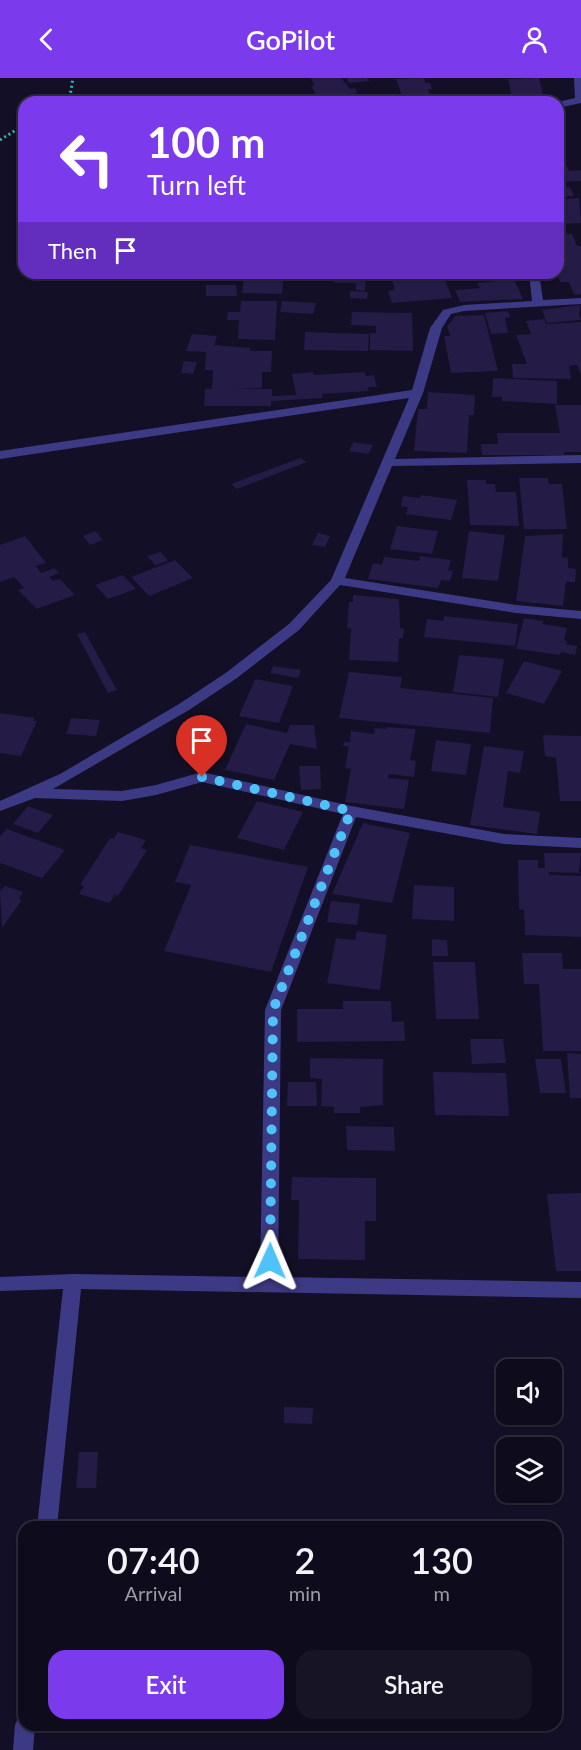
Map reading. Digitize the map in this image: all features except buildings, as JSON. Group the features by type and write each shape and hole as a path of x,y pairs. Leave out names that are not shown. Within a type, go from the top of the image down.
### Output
{"street":[{"path":"564,104 574,103 580,99 579,78"},
{"path":"535,279 538,304"},
{"path":"0,806 33,793 184,707 232,675 294,627 336,581 417,393 436,328 447,312 464,308 581,301"},
{"path":"0,455 417,393"},
{"path":"387,463 581,459"},
{"path":"336,581 516,609 581,615"},
{"path":"33,793 122,796 156,790 202,777 351,811 504,839 581,843"},
{"path":"269,1284 273,1010 351,811"},
{"path":"47,1521 73,1281"},
{"path":"0,1284 73,1281 581,1290"},
{"path":"23,1750 25,1731"}],"path":[{"path":"70,96 73,78"},
{"path":"0,140 18,129"}],"route":[{"path":"202,777 351,811 273,1010 270,1261"}]}
